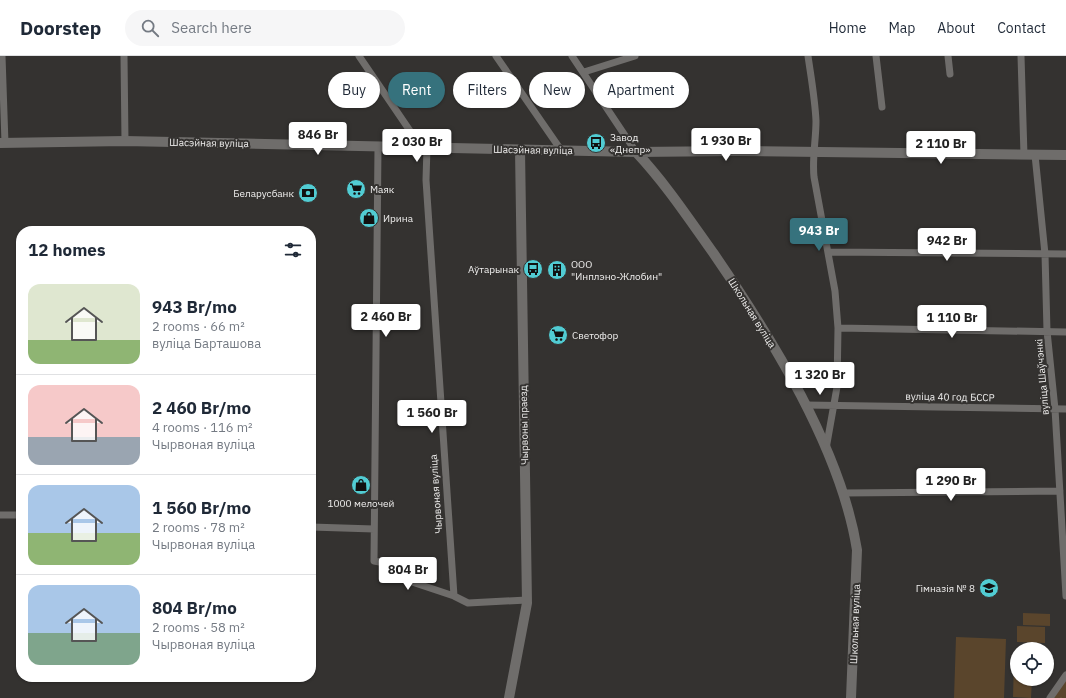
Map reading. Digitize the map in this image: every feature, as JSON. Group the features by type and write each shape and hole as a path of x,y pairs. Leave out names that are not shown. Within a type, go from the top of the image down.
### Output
{"street":[{"path":"2,56 2,143"},
{"path":"124,56 125,142"},
{"path":"360,56 424,147"},
{"path":"496,56 561,150"},
{"name":"Школьная вуліца","path":"572,56 584,72"},
{"path":"584,72 635,56"},
{"path":"808,56 816,120 816,153 813,163 814,177 835,291 838,328 837,387 826,449"},
{"path":"876,56 882,107"},
{"path":"948,56 950,74"},
{"name":"вуліца Шаўчэнкі","path":"1021,56 1030,155 1045,254 1048,331 1055,409 1066,596"},
{"name":"Школьная вуліца","path":"585,74 636,152 679,203 760,324 806,405 826,449 843,493 854,528 857,550 851,698"},
{"name":"Шасэйная вуліца","path":"2,143 125,142 636,152 1066,155"},
{"path":"378,147 374,561 396,565 406,580 454,596 468,603 527,600"},
{"name":"Чырвоная вуліца","path":"424,147 454,596"},
{"name":"Чырвоны праезд","path":"509,698 527,600 520,150"},
{"path":"828,252 1066,254"},
{"path":"838,328 1066,332"},
{"name":"вуліца 40 год БССР","path":"806,405 1066,409"},
{"path":"843,493 1060,492"},
{"path":"0,515 16,515"},
{"path":"316,527 374,529"},
{"path":"1050,698 1066,675"}],"green space":[{"path":"1023,613 1050,614 1050,626 1023,625"},
{"path":"1017,626 1045,627 1045,642 1017,642"},
{"path":"956,637 1006,639 1004,698 954,698"},
{"path":"1066,678 1066,698 1053,698"},
{"path":"1013,686 1032,686 1031,698 1013,697"}],"place":[{"name":"Завод «Днепр»","path":"596,143"},
{"name":"Маяк","path":"356,189"},
{"name":"Беларусбанк","path":"308,193"},
{"name":"Ирина","path":"369,218"},
{"name":"Аўтарынак","path":"533,269"},
{"name":"ООО \"Инплэно-Жлобин\"","path":"557,270"},
{"name":"Светофор","path":"558,335"},
{"name":"1000 мелочей","path":"361,485"},
{"name":"Гімназія № 8","path":"989,588"}]}
